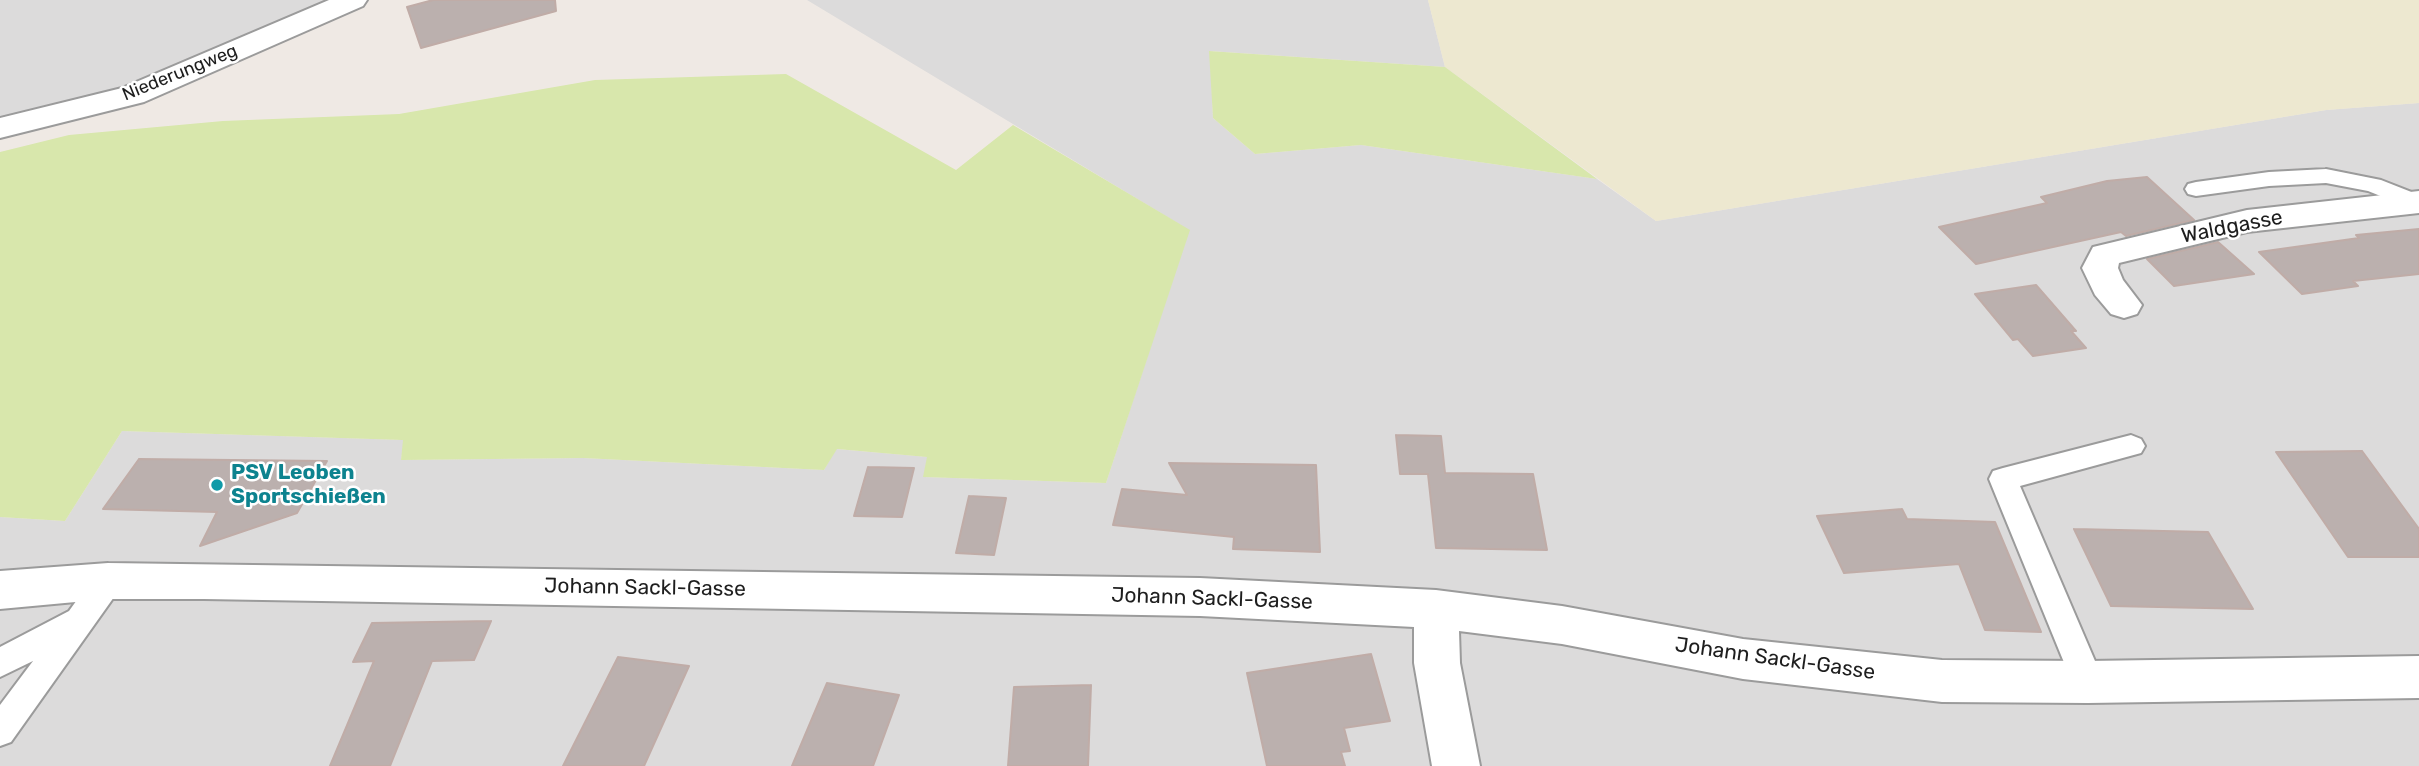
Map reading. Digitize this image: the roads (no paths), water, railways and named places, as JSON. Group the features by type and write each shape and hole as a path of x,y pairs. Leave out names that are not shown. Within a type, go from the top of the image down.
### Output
{"street":[{"name":"Niederungweg","path":"0,128 133,95 353,0"},
{"name":"Waldgasse","path":"2124,306 2108,286 2100,268 2105,255 2247,220 2418,202"},
{"name":"Johann Sackl-Gasse","path":"0,590 108,581 204,580 1200,597 1436,609 1562,625 1743,659 1942,681 2088,682 2419,677"},
{"path":"1436,609 1437,663 1456,766"}],"lane":[{"path":"2196,189 2269,179 2326,176 2373,185 2418,202"},
{"path":"2088,682 2003,479 2131,446"},
{"path":"0,731 108,581"},
{"path":"0,663 80,619"}],"place":[{"name":"PSV Leoben Sportschießen","path":"217,485"}]}
